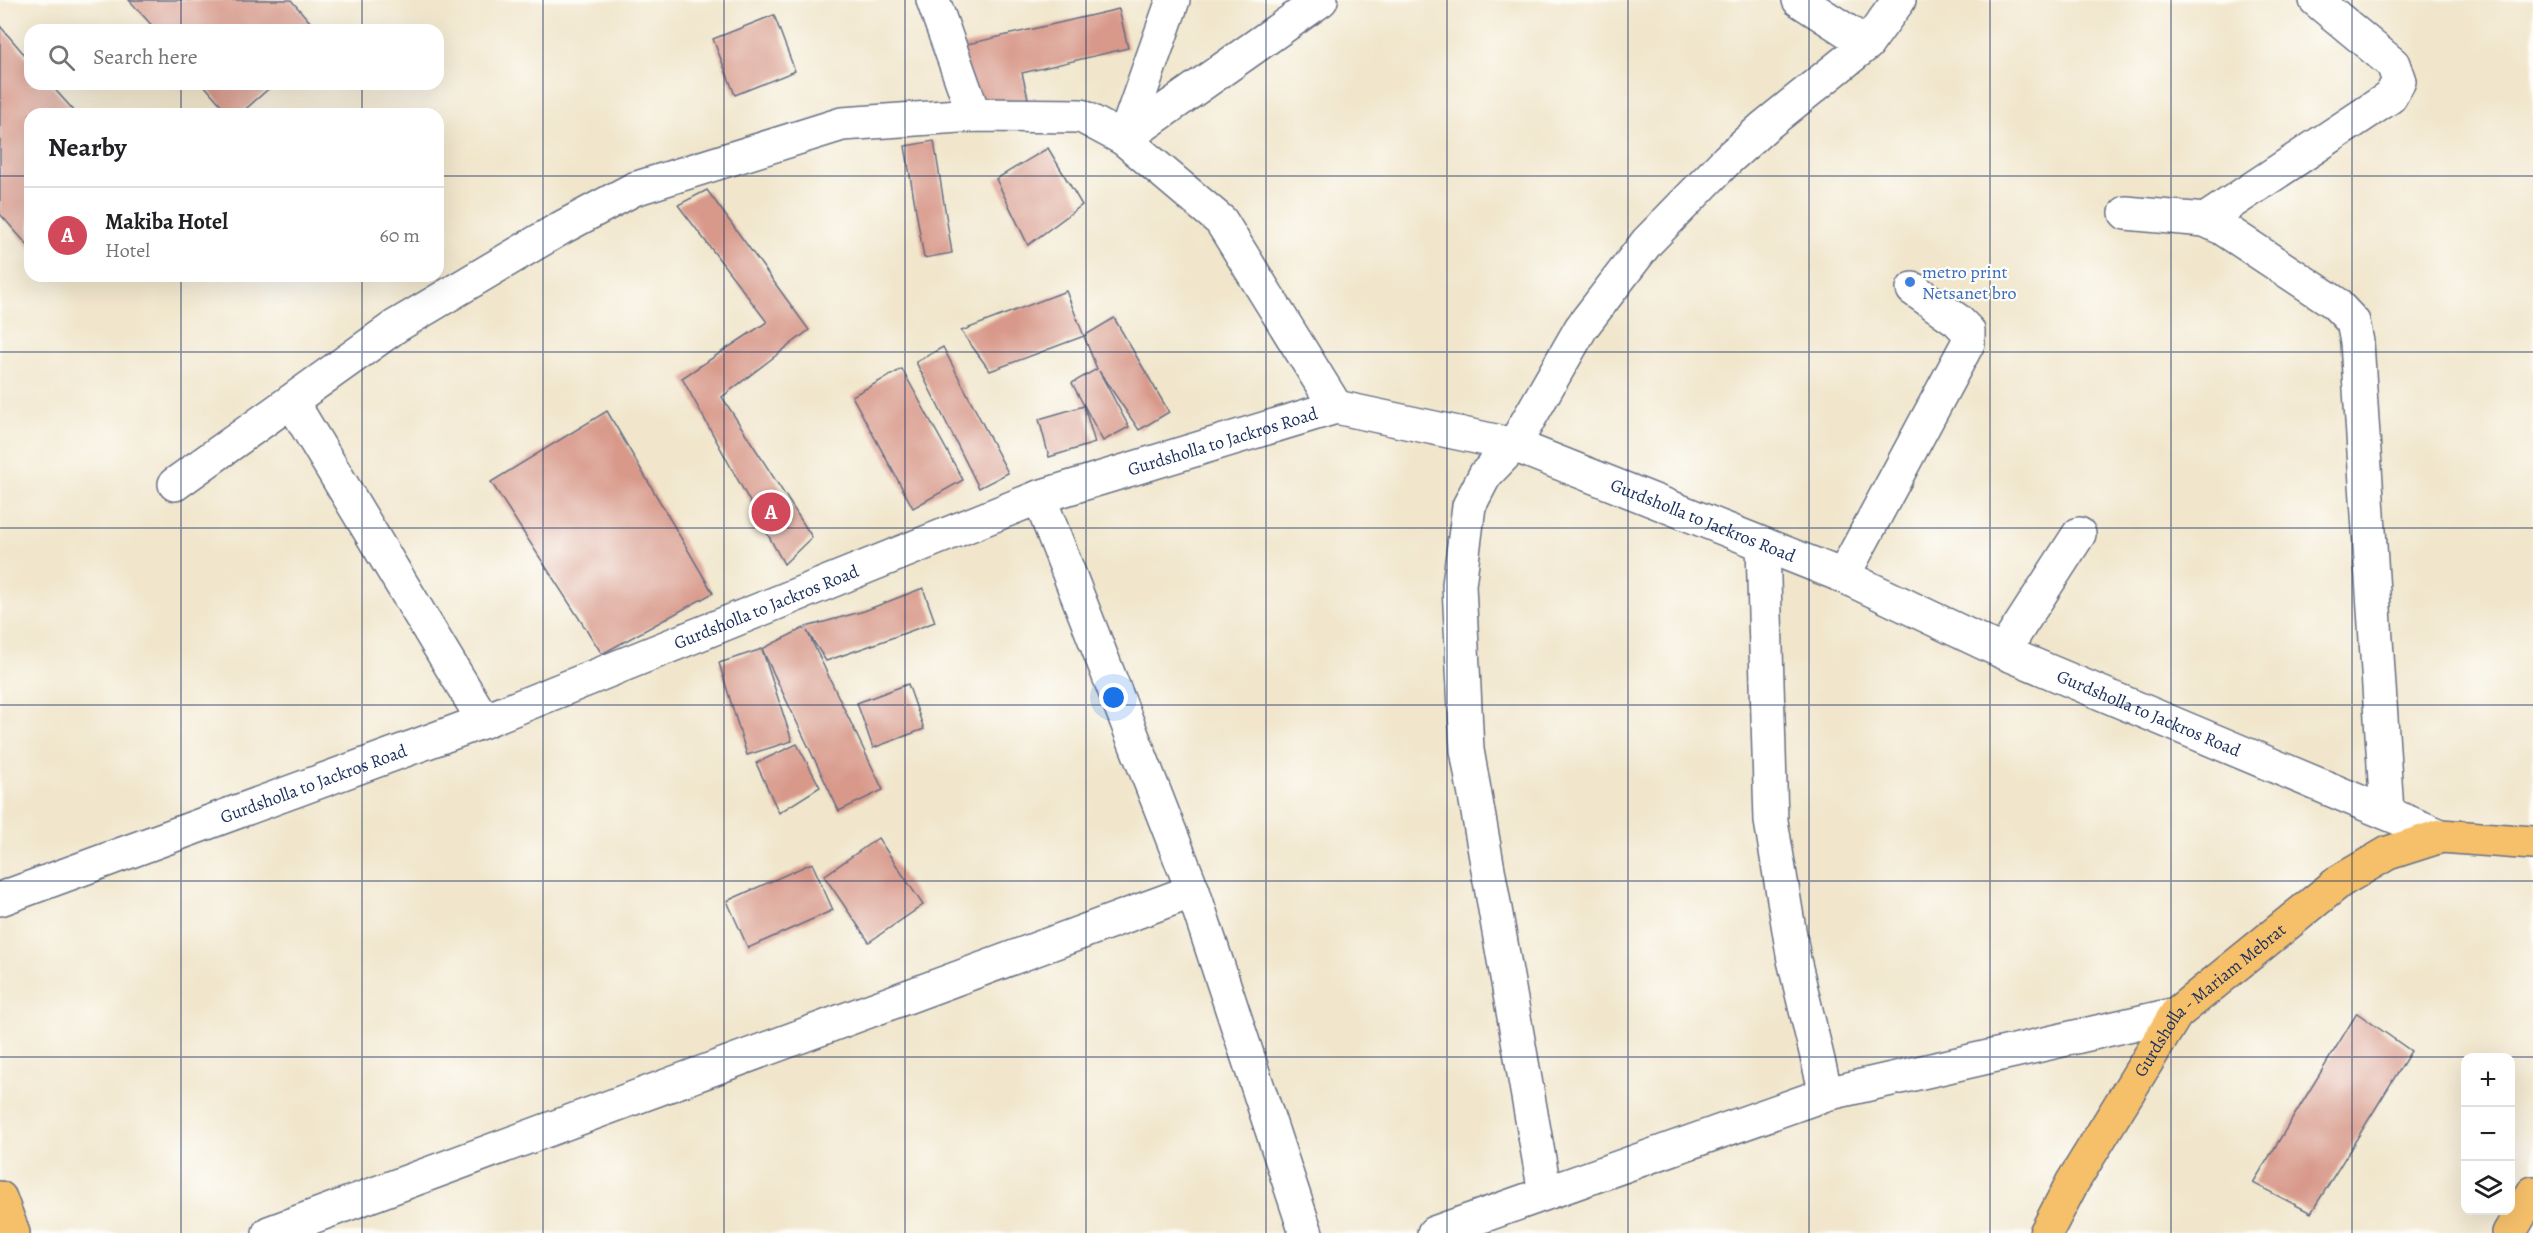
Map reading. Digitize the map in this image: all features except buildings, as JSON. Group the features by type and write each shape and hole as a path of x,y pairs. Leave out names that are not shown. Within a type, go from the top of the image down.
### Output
{"main road":[{"path":"2441,836 2524,840"},
{"name":"Gurdsholla - Mariam Mebrat","path":"2046,1233 2072,1183 2176,1014 2340,881 2388,853 2441,836"},
{"path":"2509,1233 2533,1193"},
{"path":"0,1198 13,1233"}],"street":[{"path":"933,0 974,115"},
{"path":"1124,139 1173,0"},
{"path":"1124,139 1321,0"},
{"path":"1799,0 1867,44"},
{"path":"1545,1193 1467,750 1460,597 1469,506 1485,475 1514,445 1581,328 1647,242 1728,159 1765,126 1867,44 1899,0"},
{"path":"2205,220 2390,97 2399,81 2393,64 2316,0"},
{"path":"175,484 396,326 561,228 634,189 842,124 974,115 1082,116 1124,139 1221,221 1336,407"},
{"path":"2126,213 2205,220 2222,228 2334,302 2353,322 2357,342 2387,812"},
{"path":"1843,576 1968,343 1968,331 1958,320 1913,289"},
{"path":"292,402 484,721"},
{"name":"Gurdsholla to Jackros Road","path":"0,898 484,721 1039,497 1336,407 1514,445 1843,576 2003,652 2441,836"},
{"path":"1039,497 1193,891 1306,1233"},
{"path":"2003,652 2079,534"},
{"path":"1763,544 1771,821 1794,960 1826,1094"},
{"path":"269,1233 1193,891"},
{"path":"1434,1233 1826,1094 2176,1014"}],"place":[{"name":"metro print Netsanet bro","path":"1910,282"},
{"name":"Makiba Hotel","path":"771,512"}]}
